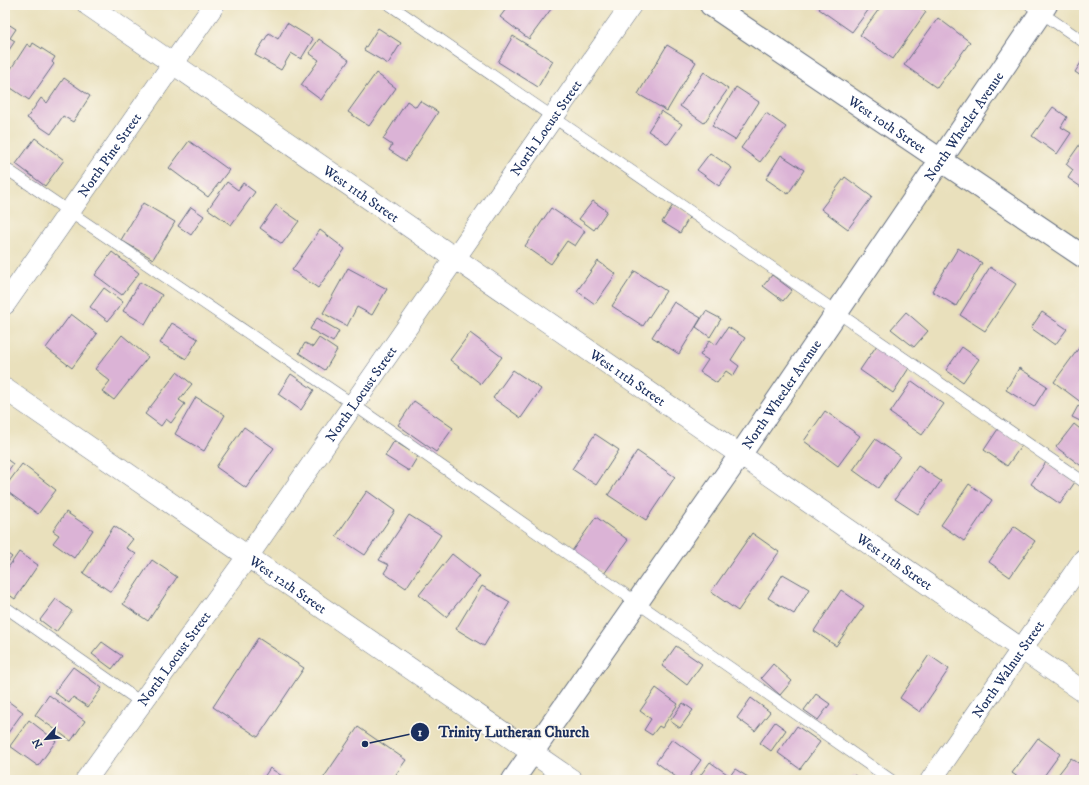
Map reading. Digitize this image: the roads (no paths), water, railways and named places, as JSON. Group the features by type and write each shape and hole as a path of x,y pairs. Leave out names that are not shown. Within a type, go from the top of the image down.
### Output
{"street":[{"name":"West 11th Street","path":"88,5 1084,692"},
{"name":"North Pine Street","path":"5,304 214,5"},
{"name":"North Locust Street","path":"86,780 248,556 631,5"},
{"name":"West 10th Street","path":"711,5 1084,257"},
{"name":"North Wheeler Avenue","path":"513,780 740,455 837,313 941,160 1039,8"},
{"name":"West 12th Street","path":"5,389 572,780"},
{"name":"North Walnut Street","path":"931,780 1084,558"}],"lane":[{"path":"390,5 1084,482"},
{"path":"1039,8 1084,42"},
{"path":"5,168 354,405 891,780"},
{"path":"5,607 142,703"}],"place":[{"name":"Trinity Lutheran Church","path":"365,744"}]}
